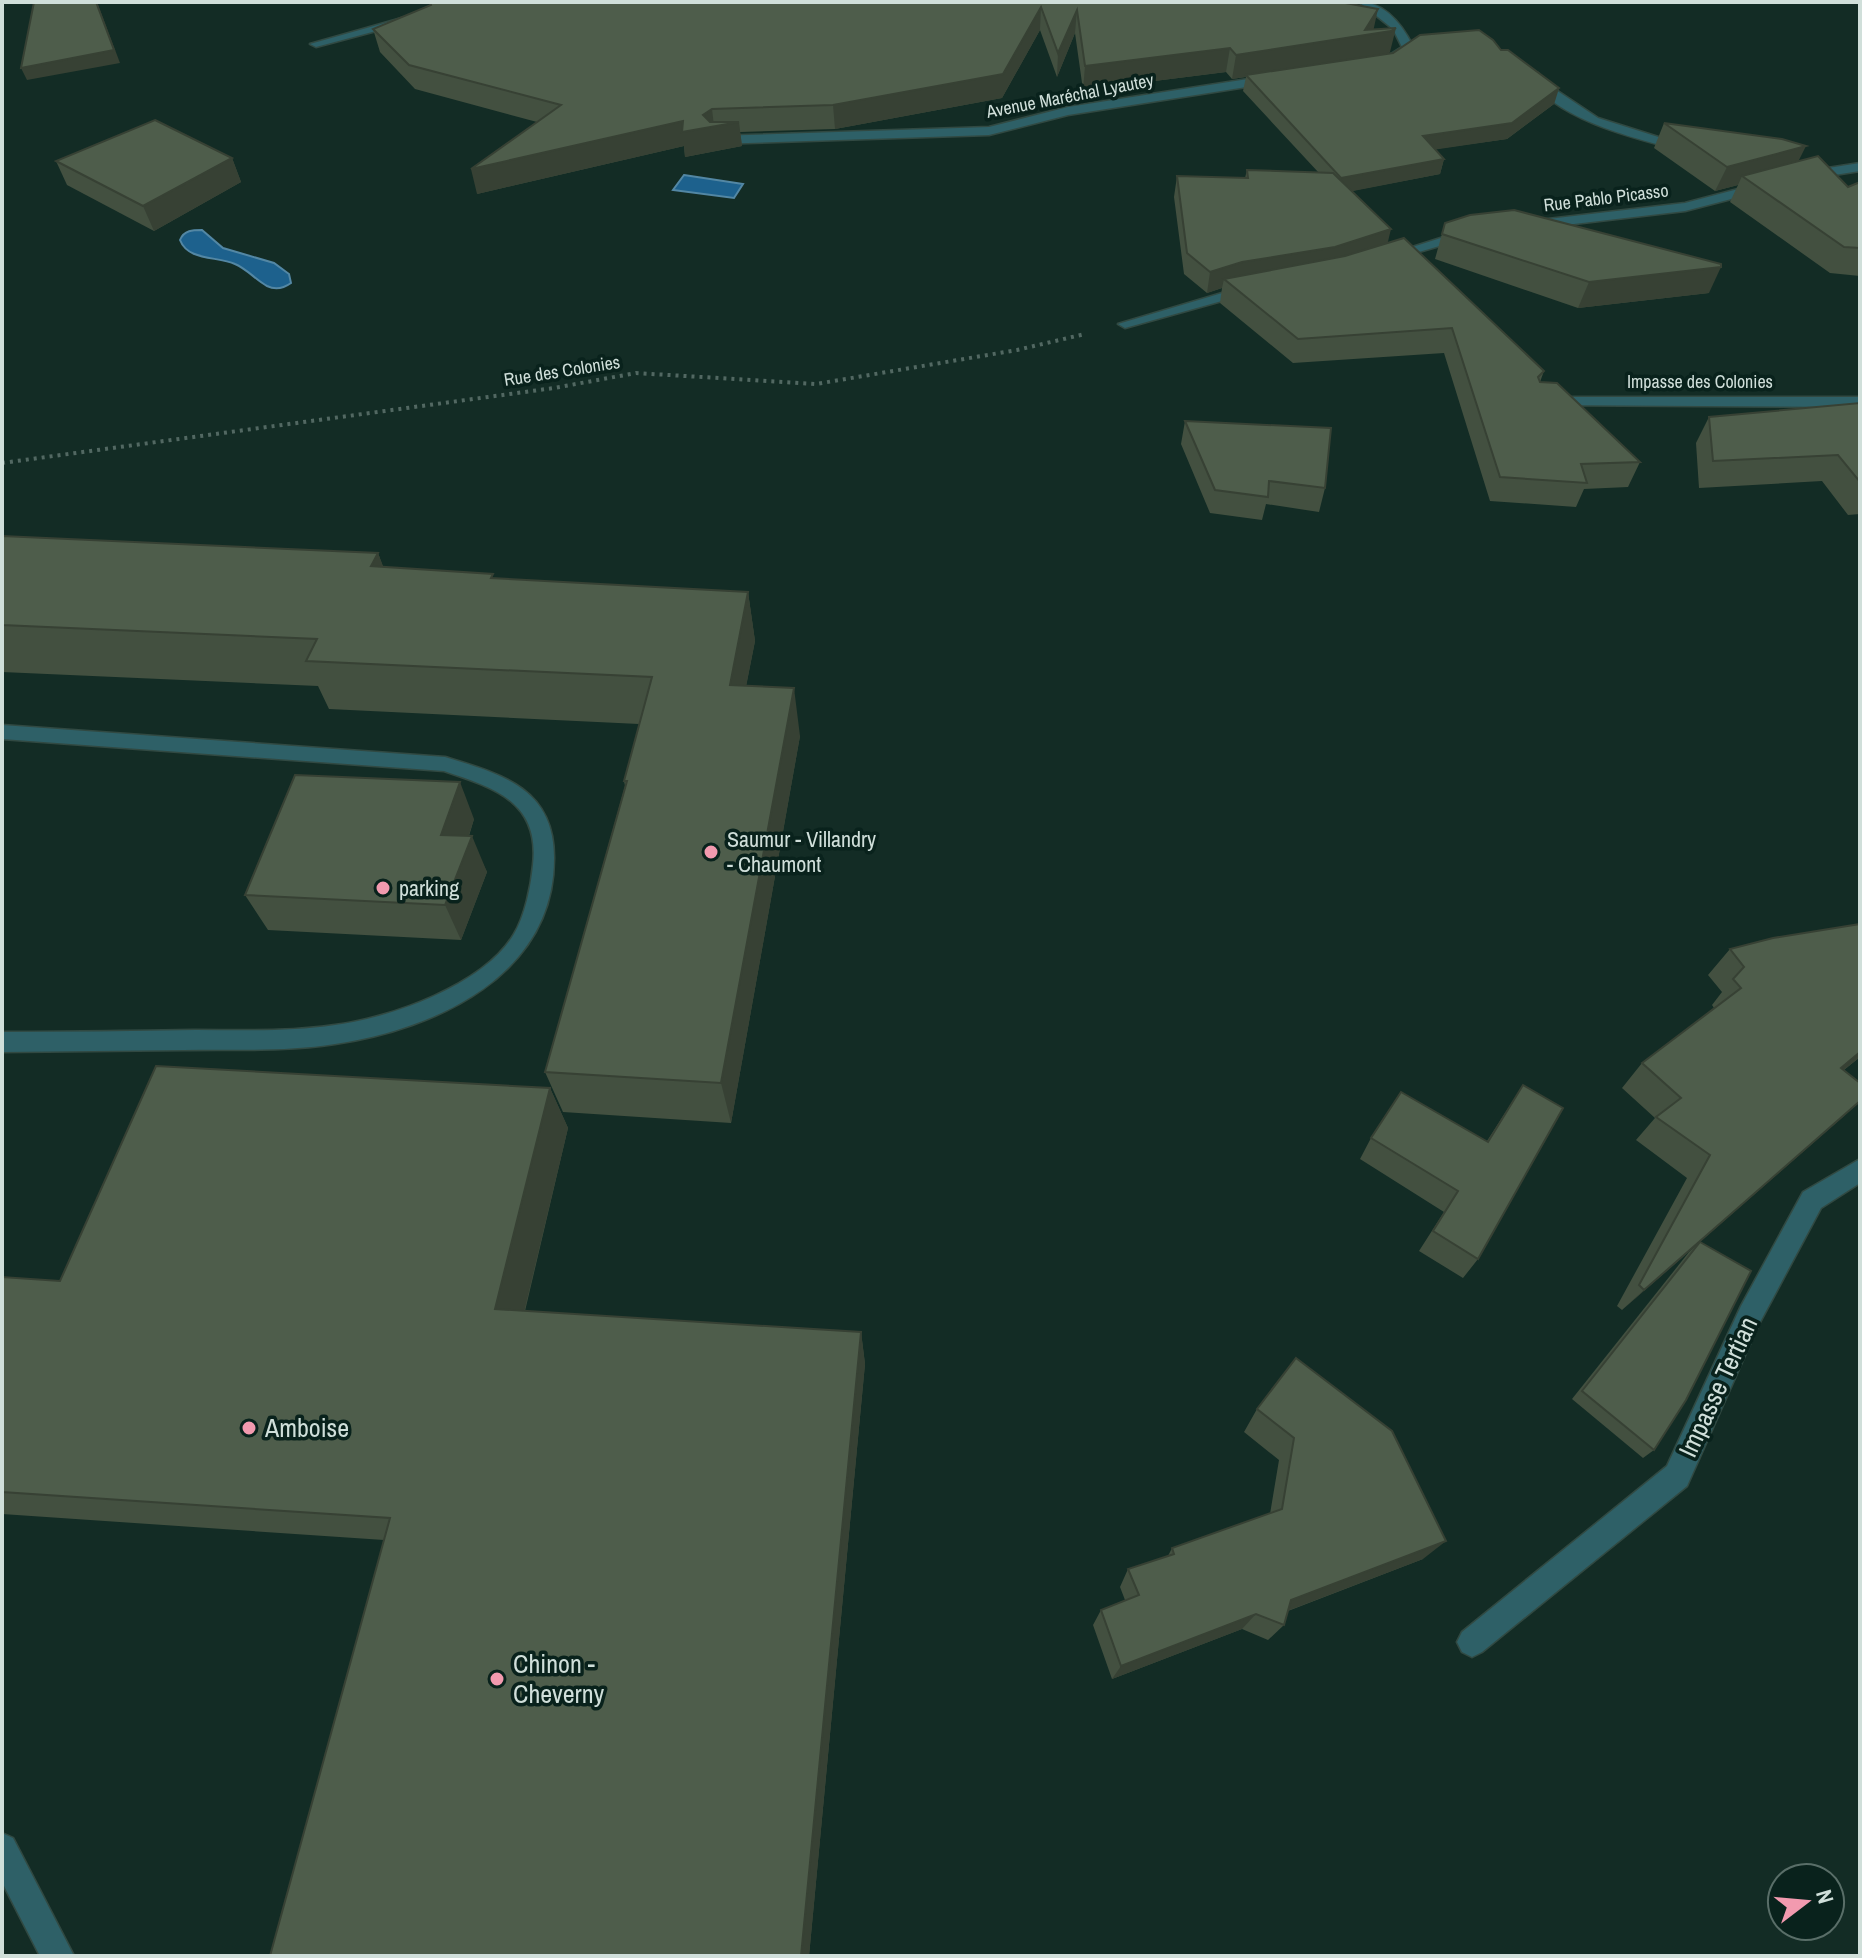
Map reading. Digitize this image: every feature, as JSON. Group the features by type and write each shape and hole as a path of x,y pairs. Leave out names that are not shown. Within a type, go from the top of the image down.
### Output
{"street":[{"path":"1365,2 1398,27 1408,48 1389,61 1374,64"},
{"path":"316,44 418,17"},
{"path":"1531,72 1539,84 1594,121 1667,144 1698,149"},
{"name":"Avenue Maréchal Lyautey","path":"715,140 989,131 1068,111 1282,78"},
{"path":"1796,163 1819,171"},
{"path":"1789,179 1819,171 1860,167"},
{"name":"Rue Pablo Picasso","path":"1519,227 1685,207 1774,183"},
{"path":"1375,261 1459,234 1489,230"},
{"path":"1125,324 1239,290 1270,285"},
{"name":"Impasse des Colonies","path":"1539,402 1860,402"},
{"path":"2,732 445,764 500,782 537,812 546,843 542,874 521,943 473,986 425,1009 365,1029 308,1038 2,1042"},
{"name":"Impasse Tertian","path":"1472,1642 1677,1476 1750,1315 1812,1200 1860,1170"},
{"path":"2,1849 58,1956"}],"path":[{"name":"Rue des Colonies","path":"2,463 554,388 636,373 816,384 1017,350 1125,324"}],"water":[{"path":"684,175 743,184 734,198 673,190"},
{"path":"202,230 223,248 274,263 289,274 291,283 279,288 270,287 235,264 196,255 184,247 180,240 184,234"}],"building":[{"path":"34,2 96,2 114,50 21,68"},
{"path":"430,2 1340,2 1378,9 1365,30 1396,28 1236,55 1230,48 1085,66 1077,10 1058,53 1041,7 1003,74 833,105 712,109 703,115 710,122 739,122 682,132 683,121 471,169 561,105 409,65 373,29 431,5"},
{"path":"1479,30 1501,50 1508,50 1559,88 1512,123 1423,136 1444,159 1341,178 1246,75 1393,53 1420,35"},
{"path":"155,120 232,158 143,206 56,161"},
{"path":"1664,123 1782,139 1806,146 1727,167"},
{"path":"1818,156 1848,187 1860,182 1860,248 1844,247 1742,176"},
{"path":"1247,170 1333,173 1391,229 1335,247 1242,262 1210,272 1187,253 1177,176 1248,178"},
{"path":"1514,210 1721,264 1721,267 1589,282 1442,234 1445,223 1470,215"},
{"path":"1404,238 1544,371 1538,377 1540,382 1557,383 1640,462 1581,464 1587,483 1500,477 1452,328 1298,339 1224,279 1345,256"},
{"path":"1860,403 1860,482 1838,455 1713,461 1709,417"},
{"path":"1185,421 1331,428 1325,488 1269,481 1268,497 1215,490"},
{"name":"Saumur - Villandry - Chaumont","path":"2,536 378,553 371,566 493,574 491,578 748,592 730,685 794,688 721,1083 545,1072 627,781 624,781 652,677 306,661 317,639 2,625"},
{"name":"parking","path":"295,775 460,782 441,835 472,836 445,905 245,895"},
{"path":"1860,924 1860,1052 1841,1068 1860,1083 1860,1101 1644,1290 1639,1285 1710,1155 1656,1117 1681,1098 1642,1063 1741,988 1733,979 1744,967 1730,949 1773,938"},
{"path":"156,1066 550,1088 495,1309 861,1332 801,1956 270,1956 390,1518 2,1492 2,1277 60,1281"},
{"path":"1523,1085 1563,1108 1478,1259 1433,1231 1458,1191 1371,1138 1401,1092 1488,1142"},
{"path":"1700,1242 1751,1271 1686,1400 1654,1450 1582,1391"},
{"path":"1296,1358 1392,1431 1446,1541 1291,1600 1284,1625 1256,1614 1121,1666 1101,1610 1139,1595 1128,1569 1174,1554 1172,1548 1282,1509 1294,1438 1257,1409"}],"place":[{"name":"Saumur - Villandry - Chaumont","path":"711,852"},
{"name":"parking","path":"383,888"},
{"name":"Amboise","path":"249,1428"},
{"name":"Chinon - Cheverny","path":"497,1679"}]}
